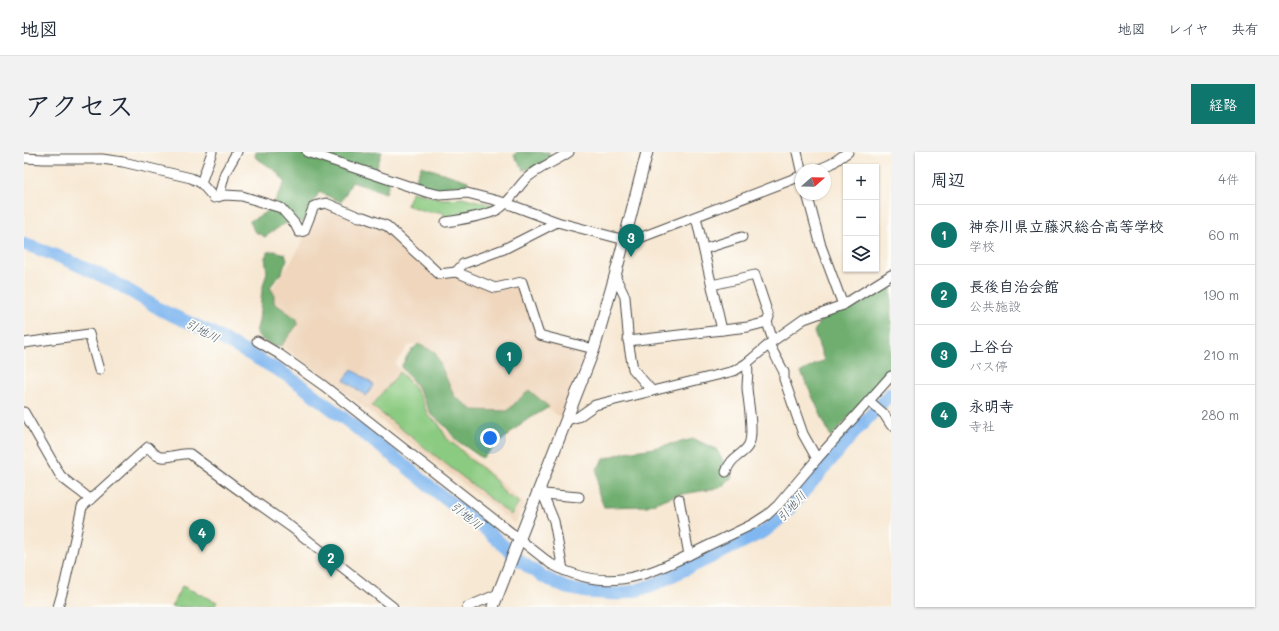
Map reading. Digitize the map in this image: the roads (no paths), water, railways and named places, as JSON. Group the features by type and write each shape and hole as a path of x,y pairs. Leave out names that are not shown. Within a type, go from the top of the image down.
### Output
{"street":[{"path":"201,183 212,152"},
{"path":"219,196 225,173 237,152"},
{"path":"307,152 426,192 440,195 467,193 506,203 557,222 625,240 637,239 795,178"},
{"path":"446,222 497,210 506,203 530,175 540,168 554,162 568,152"},
{"path":"493,607 518,541 542,490 594,349 648,152"},
{"path":"797,152 800,164"},
{"path":"831,164 848,152"},
{"path":"24,158 44,159 102,156 191,178 201,183 214,198 219,196 242,196 281,208 295,224 299,232 304,230 314,206 326,203 359,218 363,217 387,226 439,274 456,272 495,288 522,282 539,335 594,349"},
{"path":"809,200 821,246 842,305"},
{"path":"696,217 722,330"},
{"path":"456,272 463,264 504,249 557,222"},
{"path":"704,249 742,237"},
{"path":"712,284 755,275 769,318 767,322 771,342 784,372 784,379 803,434 817,459"},
{"path":"567,420 578,417 595,405 734,371 747,363 771,342 804,319 842,305 891,275"},
{"path":"615,276 625,297 628,341 633,369 652,391"},
{"path":"628,341 748,327 767,322"},
{"path":"24,343 89,334 99,370"},
{"path":"257,341 280,354 324,386 518,541 551,564 563,570 590,578 616,580 629,578 659,569 753,524 767,515 778,505 817,459 870,402 891,376"},
{"path":"726,472 728,464 748,446 750,441 751,412 748,394 749,371 747,363"},
{"path":"870,402 882,413 891,426"},
{"path":"24,412 60,475 66,481 79,489 90,500"},
{"path":"58,607 65,584 82,507 148,447 157,456 162,457 185,453 190,454 291,527 393,607"},
{"path":"542,490 579,497"},
{"path":"542,490 554,521 563,570"},
{"path":"680,499 689,555"},
{"path":"467,607 498,594"}],"water":[{"path":"352,369 374,385 366,396 344,380"}],"waterway":[{"name":"引地川","path":"24,244 60,257 113,281 163,311 210,332 283,373 398,460 484,528 520,561 540,575 566,588 586,592 618,594 638,590 655,584 765,531 783,516 855,432 891,393"}],"place":[{"name":"上谷台","path":"631,257"},
{"name":"神奈川県立藤沢総合高等学校","path":"509,375"},
{"name":"永明寺","path":"202,552"},
{"name":"長後自治会館","path":"331,577"}]}
